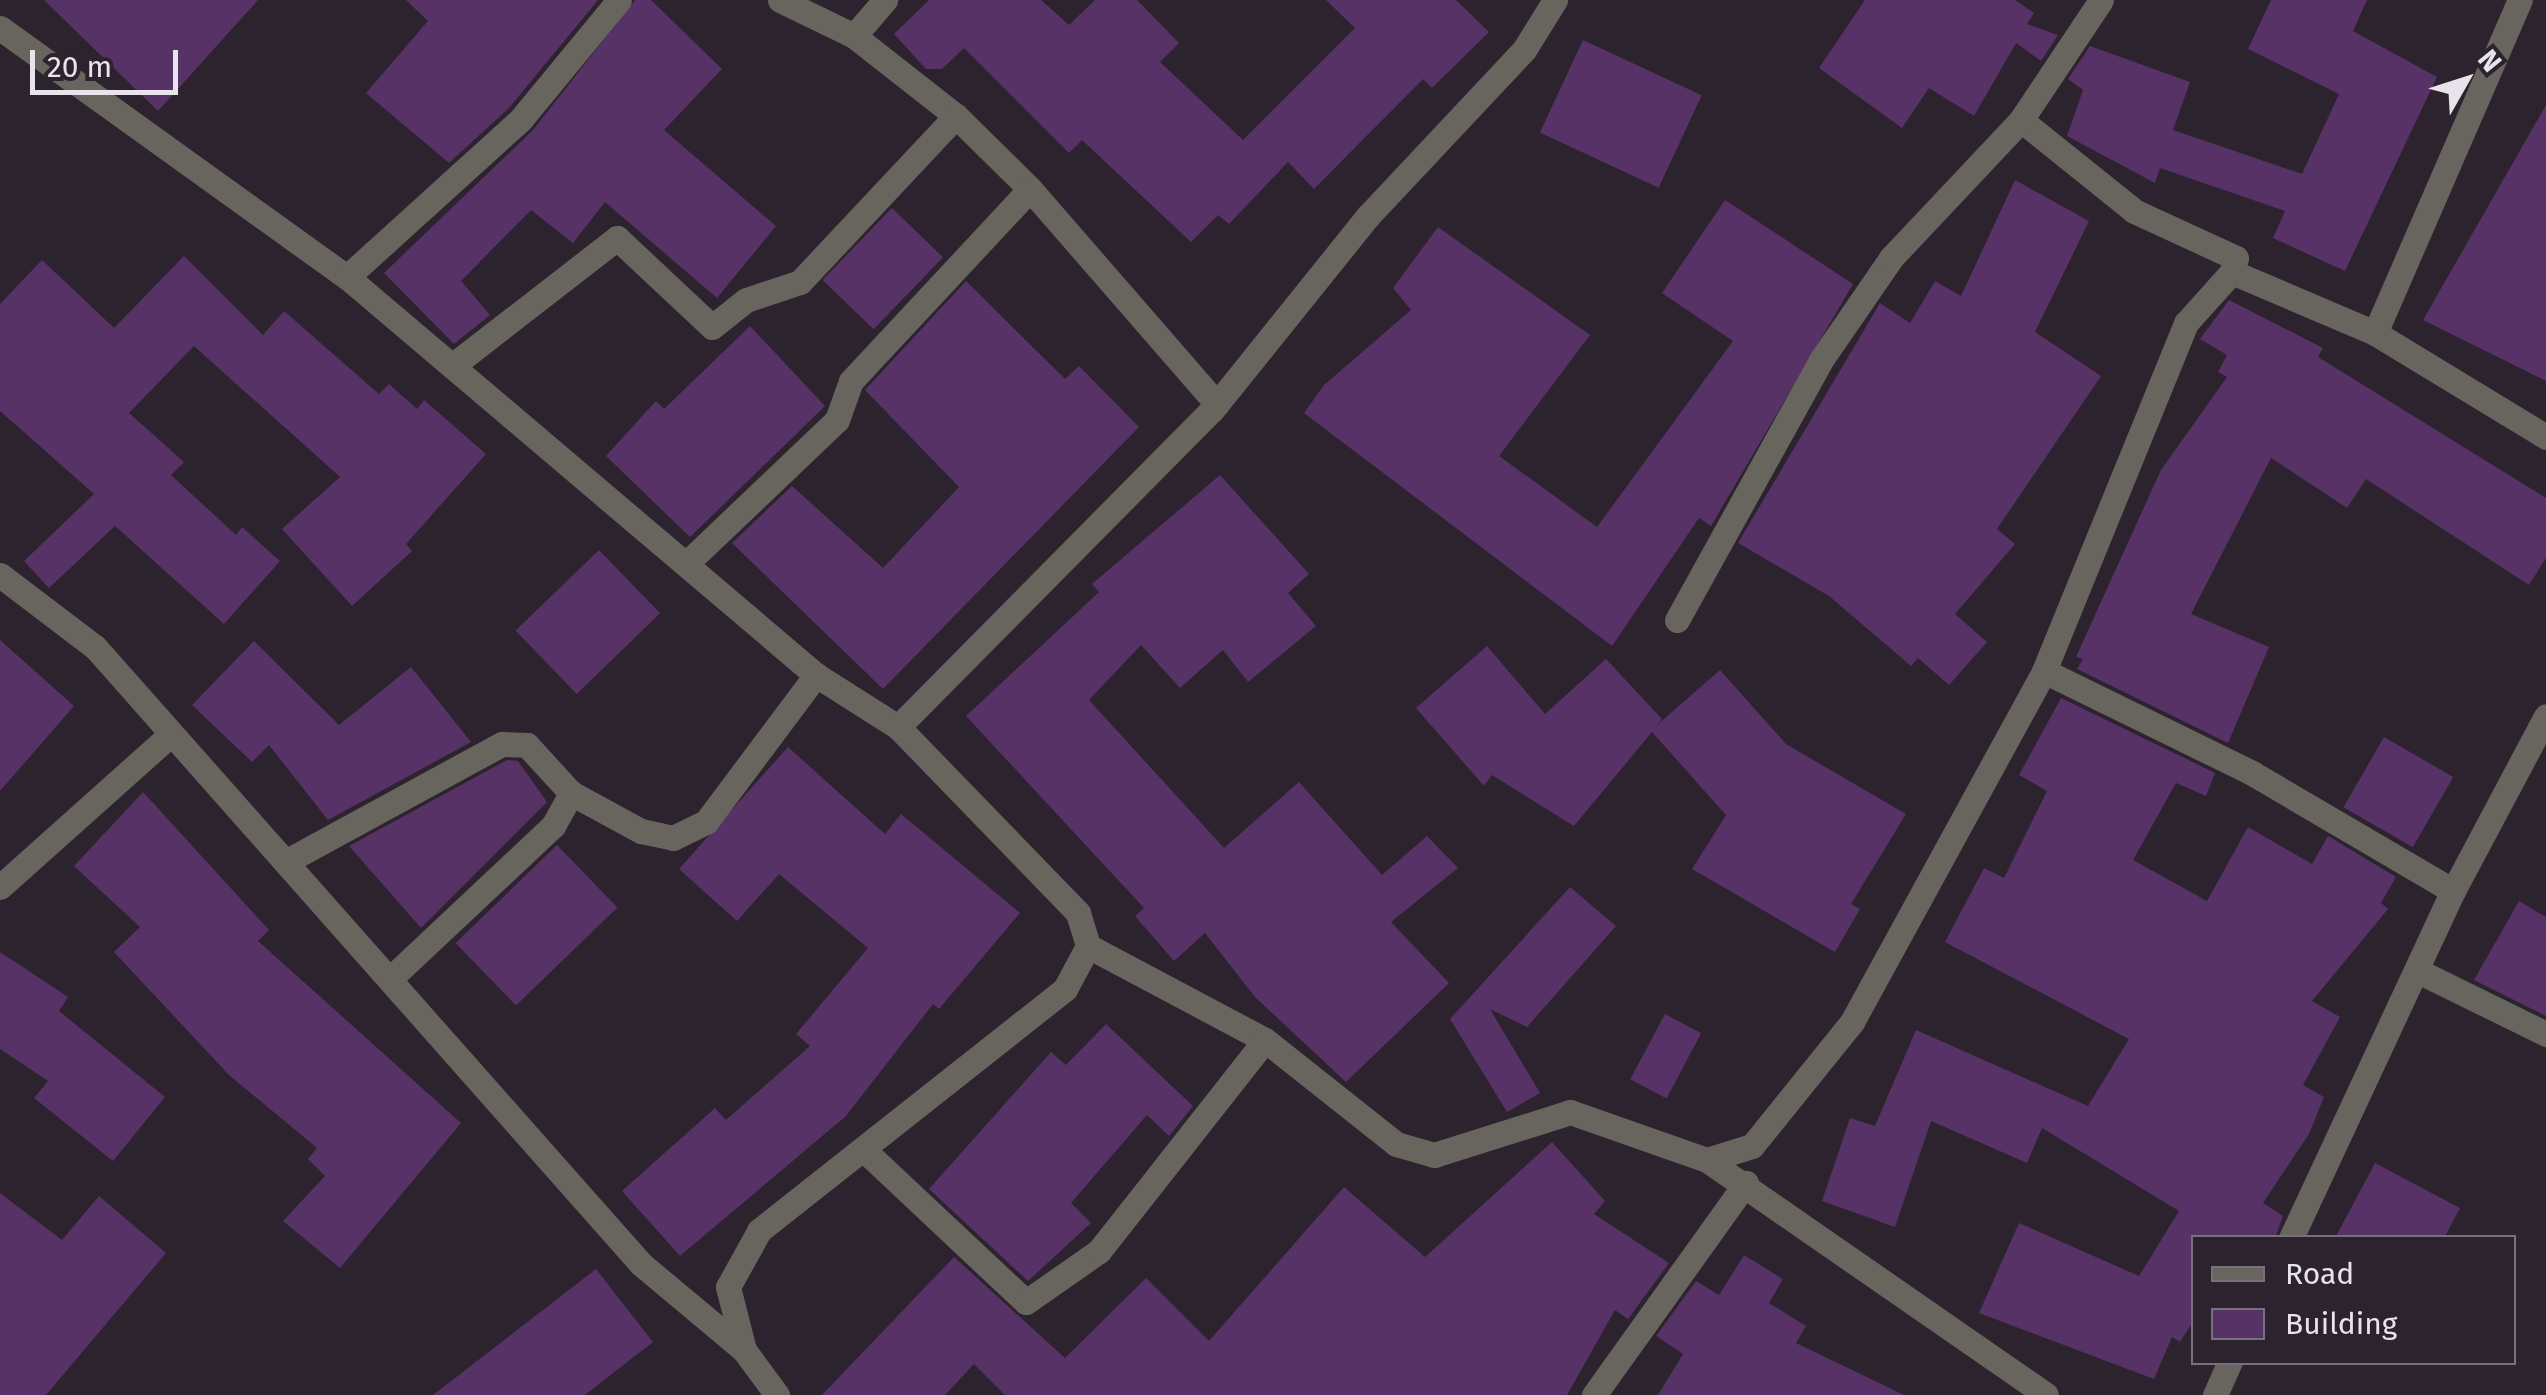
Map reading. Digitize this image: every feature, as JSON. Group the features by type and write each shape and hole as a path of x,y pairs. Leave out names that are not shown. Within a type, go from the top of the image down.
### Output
{"street":[{"path":"347,276 521,119 619,0"},
{"path":"780,0 854,36 956,116 1030,188 1217,404"},
{"path":"854,36 886,0"},
{"path":"898,727 1217,404 1368,216 1524,50 1555,0"},
{"path":"1677,620 1821,360 1871,287 2021,120 2101,0"},
{"path":"2375,333 2520,0"},
{"path":"0,28 347,276 689,561 816,675 898,727 1078,913 1088,946 1065,989 759,1232 728,1287 744,1350"},
{"path":"452,366 617,238 712,327 746,300 800,282 956,116"},
{"path":"1707,1160 1752,1146 1852,1022 2044,671 2186,323 2232,272 2236,258 2134,211 2021,120"},
{"path":"689,561 837,420 851,381 1030,188"},
{"path":"2232,272 2375,333 2546,437"},
{"path":"0,575 95,648 392,977 641,1264 744,1350 778,1395"},
{"path":"2044,671 2252,773 2453,890"},
{"path":"287,862 502,744 527,745 570,793 641,830 673,838 706,822 816,675"},
{"path":"2292,1235 2453,890 2546,716"},
{"path":"0,887 170,734"},
{"path":"392,977 553,826 570,793"},
{"path":"1088,946 1266,1040 1396,1144 1434,1155 1570,1112 1707,1160 1746,1183 1814,1240 2046,1395"},
{"path":"2418,971 2546,1034"},
{"path":"864,1150 1026,1302 1099,1251 1266,1040"},
{"path":"1594,1395 1746,1183"},
{"path":"2215,1395 2229,1365"}],"building":[{"path":"44,0 258,0 158,111"},
{"path":"406,0 598,0 509,108 449,163 366,93 428,21"},
{"path":"635,0 651,0 722,69 664,130 776,226 717,298 605,202 573,243 531,210 461,281 490,315 454,344 384,273 533,130"},
{"path":"929,0 1041,0 1069,25 1095,0 1137,0 1179,43 1160,62 1243,140 1355,28 1326,0 1456,0 1489,32 1432,88 1423,79 1314,189 1288,162 1229,224 1218,215 1191,242 1082,140 1069,153 964,48 942,69 926,69 894,34"},
{"path":"1865,0 2015,0 2034,13 2027,24 2058,35 2041,61 2016,43 1974,116 1929,88 1902,128 1819,68"},
{"path":"2271,0 2367,0 2353,31 2437,77 2345,271 2273,238 2285,211 2160,168 2155,183 2067,136 2083,90 2068,79 2090,46 2190,82 2173,130 2302,174 2339,94 2248,49"},
{"path":"1583,40 1702,95 1659,188 1540,132"},
{"path":"2546,105 2546,381 2423,320"},
{"path":"2015,180 2089,221 2035,332 2101,376 1997,529 2015,544 1955,614 1987,642 1949,685 1918,658 1911,666 1829,596 1738,543 1880,303 1910,323 1935,281 1961,296"},
{"path":"1725,200 1853,284 1711,526 1699,518 1612,646 1304,413 1324,385 1411,310 1393,288 1438,227 1590,335 1499,456 1597,527 1733,341 1662,293"},
{"path":"892,208 943,257 874,329 823,280"},
{"path":"184,256 263,335 284,311 379,394 389,384 417,409 424,400 486,454 406,544 412,551 352,606 282,529 340,477 194,346 129,413 184,462 171,475 236,535 242,527 280,561 224,624 115,526 49,588 24,561 94,494 0,411 0,304 42,260 114,328"},
{"path":"966,281 1065,379 1079,366 1139,427 883,689 732,543 792,486 883,568 959,487 865,390"},
{"path":"2229,300 2323,348 2318,357 2546,498 2546,558 2529,585 2366,479 2347,508 2271,458 2191,614 2269,647 2228,743 2077,669 2083,659 2076,657 2161,470 2227,377 2218,372 2227,355 2200,339"},
{"path":"750,326 825,406 690,537 606,456 656,401 664,409"},
{"path":"1220,475 1309,574 1288,593 1316,626 1248,682 1223,650 1180,688 1141,645 1089,700 1224,848 1299,782 1382,875 1427,836 1458,868 1391,922 1449,983 1346,1082 1255,997 1205,933 1174,961 1135,916 1144,908 966,716 1099,592 1092,584"},
{"path":"599,550 660,613 577,694 516,631"},
{"path":"0,640 74,706 0,791"},
{"path":"254,641 339,725 411,667 471,742 328,820 269,745 252,762 192,705"},
{"path":"1487,646 1545,714 1606,659 1662,719 1656,726 1720,670 1786,744 1906,814 1851,904 1860,909 1835,952 1692,869 1726,815 1652,732 1574,826 1492,775 1484,786 1416,708"},
{"path":"2061,698 2215,773 2206,796 2176,783 2133,860 2207,901 2248,827 2312,864 2328,836 2396,877 2381,903 2388,909 2312,1001 2340,1017 2303,1085 2324,1097 2309,1134 2263,1203 2283,1216 2276,1235 2191,1235 2191,1325 2180,1342 2172,1337 2154,1379 1979,1313 2019,1223 2139,1276 2179,1211 2042,1128 2027,1163 1931,1121 1895,1227 1822,1201 1850,1118 1875,1126 1916,1030 2088,1106 2129,1039 1945,942 1984,868 2004,878 2047,791 2019,775"},
{"path":"2384,737 2453,777 2413,847 2344,807"},
{"path":"788,747 885,834 901,814 1020,913 939,1009 933,1004 846,1116 680,1256 622,1191 715,1108 726,1120 810,1046 796,1034 868,948 779,874 737,921 679,869"},
{"path":"507,760 518,761 547,802 421,928 349,846"},
{"path":"143,792 269,930 258,941 461,1123 340,1268 283,1221 325,1176 308,1159 317,1148 229,1075 114,952 140,927 74,866"},
{"path":"557,845 617,908 516,1006 456,943"},
{"path":"1570,887 1616,926 1527,1027 1490,1009 1540,1093 1507,1112 1450,1019"},
{"path":"2519,901 2546,917 2546,1016 2474,980"},
{"path":"0,952 68,997 59,1011 165,1097 113,1161 34,1098 48,1081 0,1049"},
{"path":"1665,1014 1701,1033 1666,1099 1630,1079"},
{"path":"1106,1024 1193,1106 1169,1136 1147,1115 1071,1203 1091,1223 1028,1281 929,1189 1051,1052 1066,1065"},
{"path":"1552,1142 1605,1201 1594,1214 1669,1263 1628,1319 1615,1310 1567,1395 1005,1395 974,1364 945,1395 822,1395 954,1257 1065,1358 1146,1278 1209,1341 1344,1187 1425,1257"},
{"path":"2375,1163 2460,1208 2446,1235 2337,1235"},
{"path":"0,1193 62,1240 99,1196 166,1253 46,1395 0,1395"},
{"path":"1744,1255 1783,1279 1769,1303 1806,1326 1796,1343 1904,1395 1658,1395 1683,1354 1656,1336 1696,1281 1719,1295"},
{"path":"596,1269 653,1342 585,1395 433,1395"}]}
